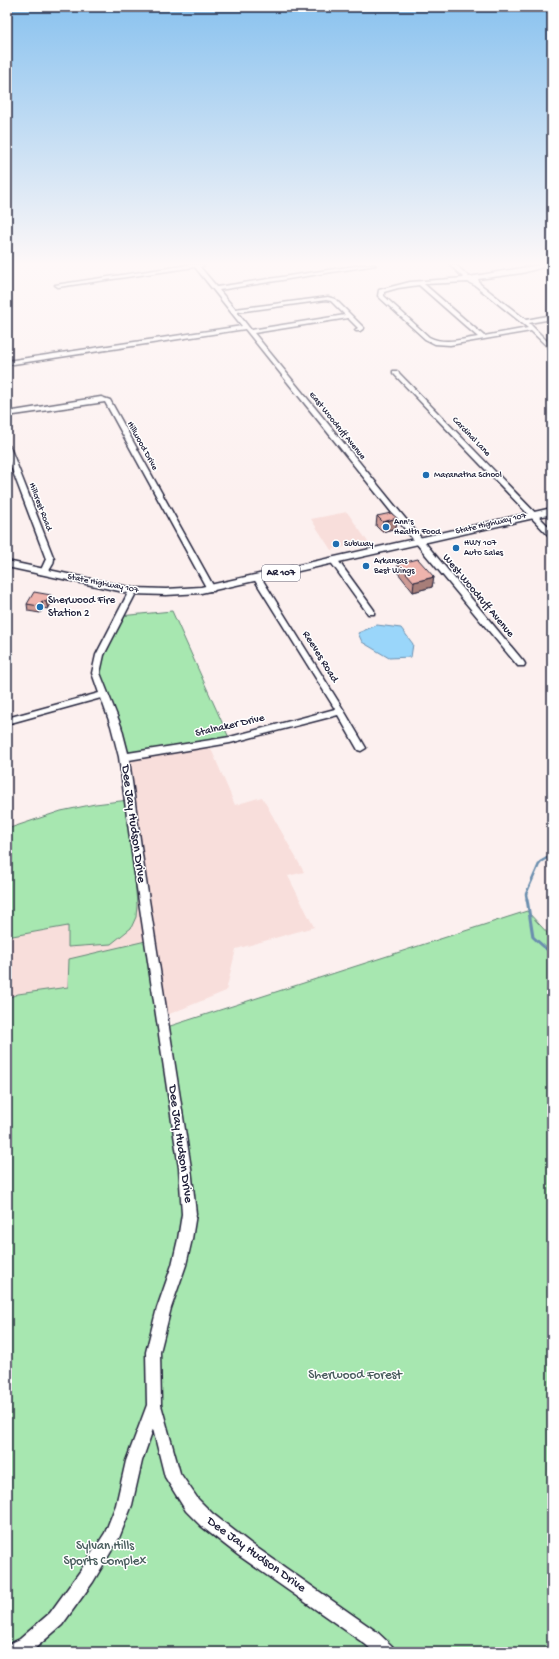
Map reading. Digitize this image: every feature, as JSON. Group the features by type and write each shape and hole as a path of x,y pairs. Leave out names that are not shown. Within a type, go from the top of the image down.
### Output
{"main road":[{"name":"State Highway 107","path":"7,564 133,591 166,592 211,589 552,511"}],"street":[{"path":"7,363 157,342"},
{"name":"East Woodruff Avenue","path":"257,342 419,541"},
{"name":"Cardinal Lane","path":"395,372 552,534"},
{"name":"Hillwood Drive","path":"7,414 101,399 107,400 211,589"},
{"name":"Hillcrest Road","path":"7,447 50,559 44,572"},
{"name":"West Woodruff Avenue","path":"419,541 521,664"},
{"path":"334,561 371,612"},
{"name":"Reeves Road","path":"258,579 340,711 361,748"},
{"name":"Dee Jay Hudson Drive","path":"133,591 105,644 96,673 103,696 116,726 124,757 139,868 186,1168 189,1214 179,1266 164,1308 152,1352 154,1405 173,1477 192,1505 207,1520 238,1544 371,1638 386,1652"},
{"path":"7,721 103,696"},
{"name":"Stalnaker Drive","path":"124,757 216,743 340,711"},
{"path":"10,1652 26,1645 56,1619 87,1576 111,1538 124,1505 134,1461 154,1405"}],"shaded area":[{"path":"347,512 368,542 331,550 311,519"},
{"path":"209,744 235,805 262,797 304,872 288,876 314,927 236,949 226,991 162,1017 68,987 18,994 7,998 7,828 42,817 129,800 124,757"}],"green space":[{"path":"172,611 230,740 124,757 97,667 120,616"},
{"path":"129,800 137,905 136,917 131,928 111,944 68,947 68,926 7,937 7,829 61,811 95,804"},
{"name":"Sherwood Forest","path":"527,911 552,938 552,1652 7,1652 7,998 18,994 68,987 69,959 150,940 164,1028"}],"water":[{"path":"377,625 401,628 413,644 411,657 389,658 362,642 358,633"}],"building":[{"path":"391,513 397,518 383,522 377,516"},
{"path":"418,559 434,577 414,582 398,564"},
{"path":"34,592 51,595 46,602 42,601 39,606 27,604"}],"waterway":[{"path":"527,900 526,894 540,862 552,855"},
{"path":"527,899 533,937 552,954"}],"place":[{"name":"Maranatha School","path":"426,475"},
{"name":"Ann's Health Food","path":"386,527"},
{"name":"Subway","path":"336,544"},
{"name":"HWY 107 Auto Sales","path":"456,548"},
{"name":"Arkansas Best Wings","path":"366,566"},
{"name":"Sherwood Fire Station 2","path":"40,607"}],"park label":[{"name":"Sylvan Hills Sports Complex","path":"105,1554"}]}
